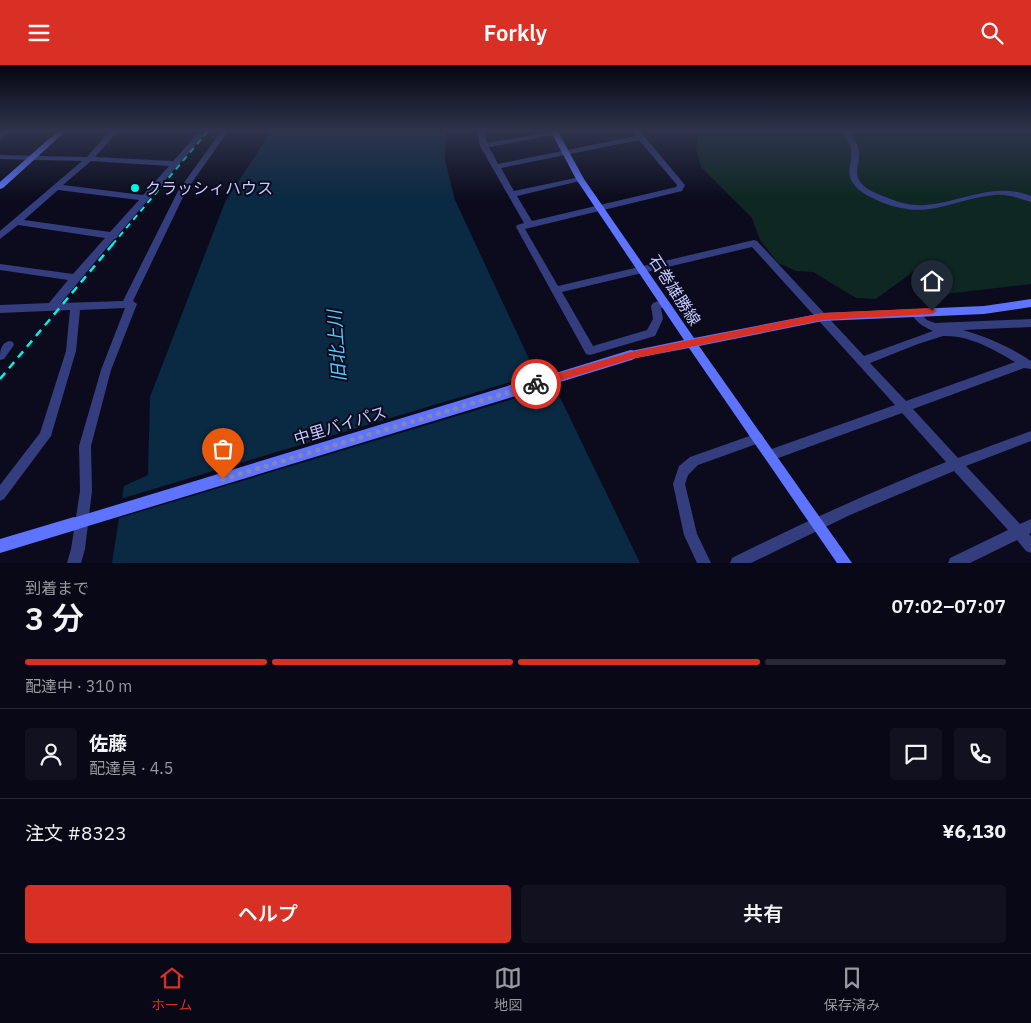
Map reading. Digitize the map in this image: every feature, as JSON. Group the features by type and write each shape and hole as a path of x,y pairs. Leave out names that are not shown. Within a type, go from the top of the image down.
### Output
{"street":[{"path":"0,186 37,153"},
{"path":"0,236 94,153"},
{"path":"53,306 74,278 114,236 186,153"},
{"path":"126,303 182,191 209,153"},
{"path":"488,153 529,224"},
{"path":"496,167 568,153"},
{"path":"655,153 681,185 681,188 520,227 590,351 651,333 658,319 656,306 665,303"},
{"path":"857,153 852,171 855,181 876,197 891,203 907,207 928,207 1002,191 1021,194 1031,199"},
{"name":"石巻雄勝線","path":"565,154 691,343 845,563"},
{"path":"0,157 89,159 177,164"},
{"path":"512,194 580,179"},
{"path":"56,187 146,198"},
{"path":"16,222 114,236"},
{"path":"556,290 754,243 1031,546"},
{"path":"0,267 74,278"},
{"name":"中里バイパス","path":"0,546 631,355 823,317 984,309 1031,303"},
{"path":"0,309 132,304 106,369 85,446 86,491 78,549 74,563"},
{"path":"0,495 45,436 71,351 75,305"},
{"path":"915,312 923,322 934,327 1031,323"},
{"path":"863,361 944,331 965,334 1028,365"},
{"path":"0,345 9,345 0,356"},
{"path":"770,455 1028,365"},
{"path":"737,563 817,522 956,463 1031,436"},
{"path":"704,563 691,535 680,484 681,475 686,466 694,461 758,438"},
{"path":"959,562 1031,526"}],"green space":[{"path":"697,153 1031,153 1031,284 928,296 914,271 876,299 856,298 813,272 796,271 778,263 760,240 752,218 701,167"}],"water":[{"name":"旧北上川","path":"257,153 445,153 445,161 455,200 530,361 556,389 640,563 112,563 124,486 148,475 150,397 225,202"}],"pier":[{"path":"544,372 556,386 116,519 120,499"}],"railway":[{"path":"112,245 189,153"},
{"path":"0,379 113,244"}],"way so far":[{"path":"223,479 536,384"}],"place":[{"name":"クラッシィハウス","path":"135,188"}],"route":[{"path":"536,384 631,355 823,317 932,311"}]}
